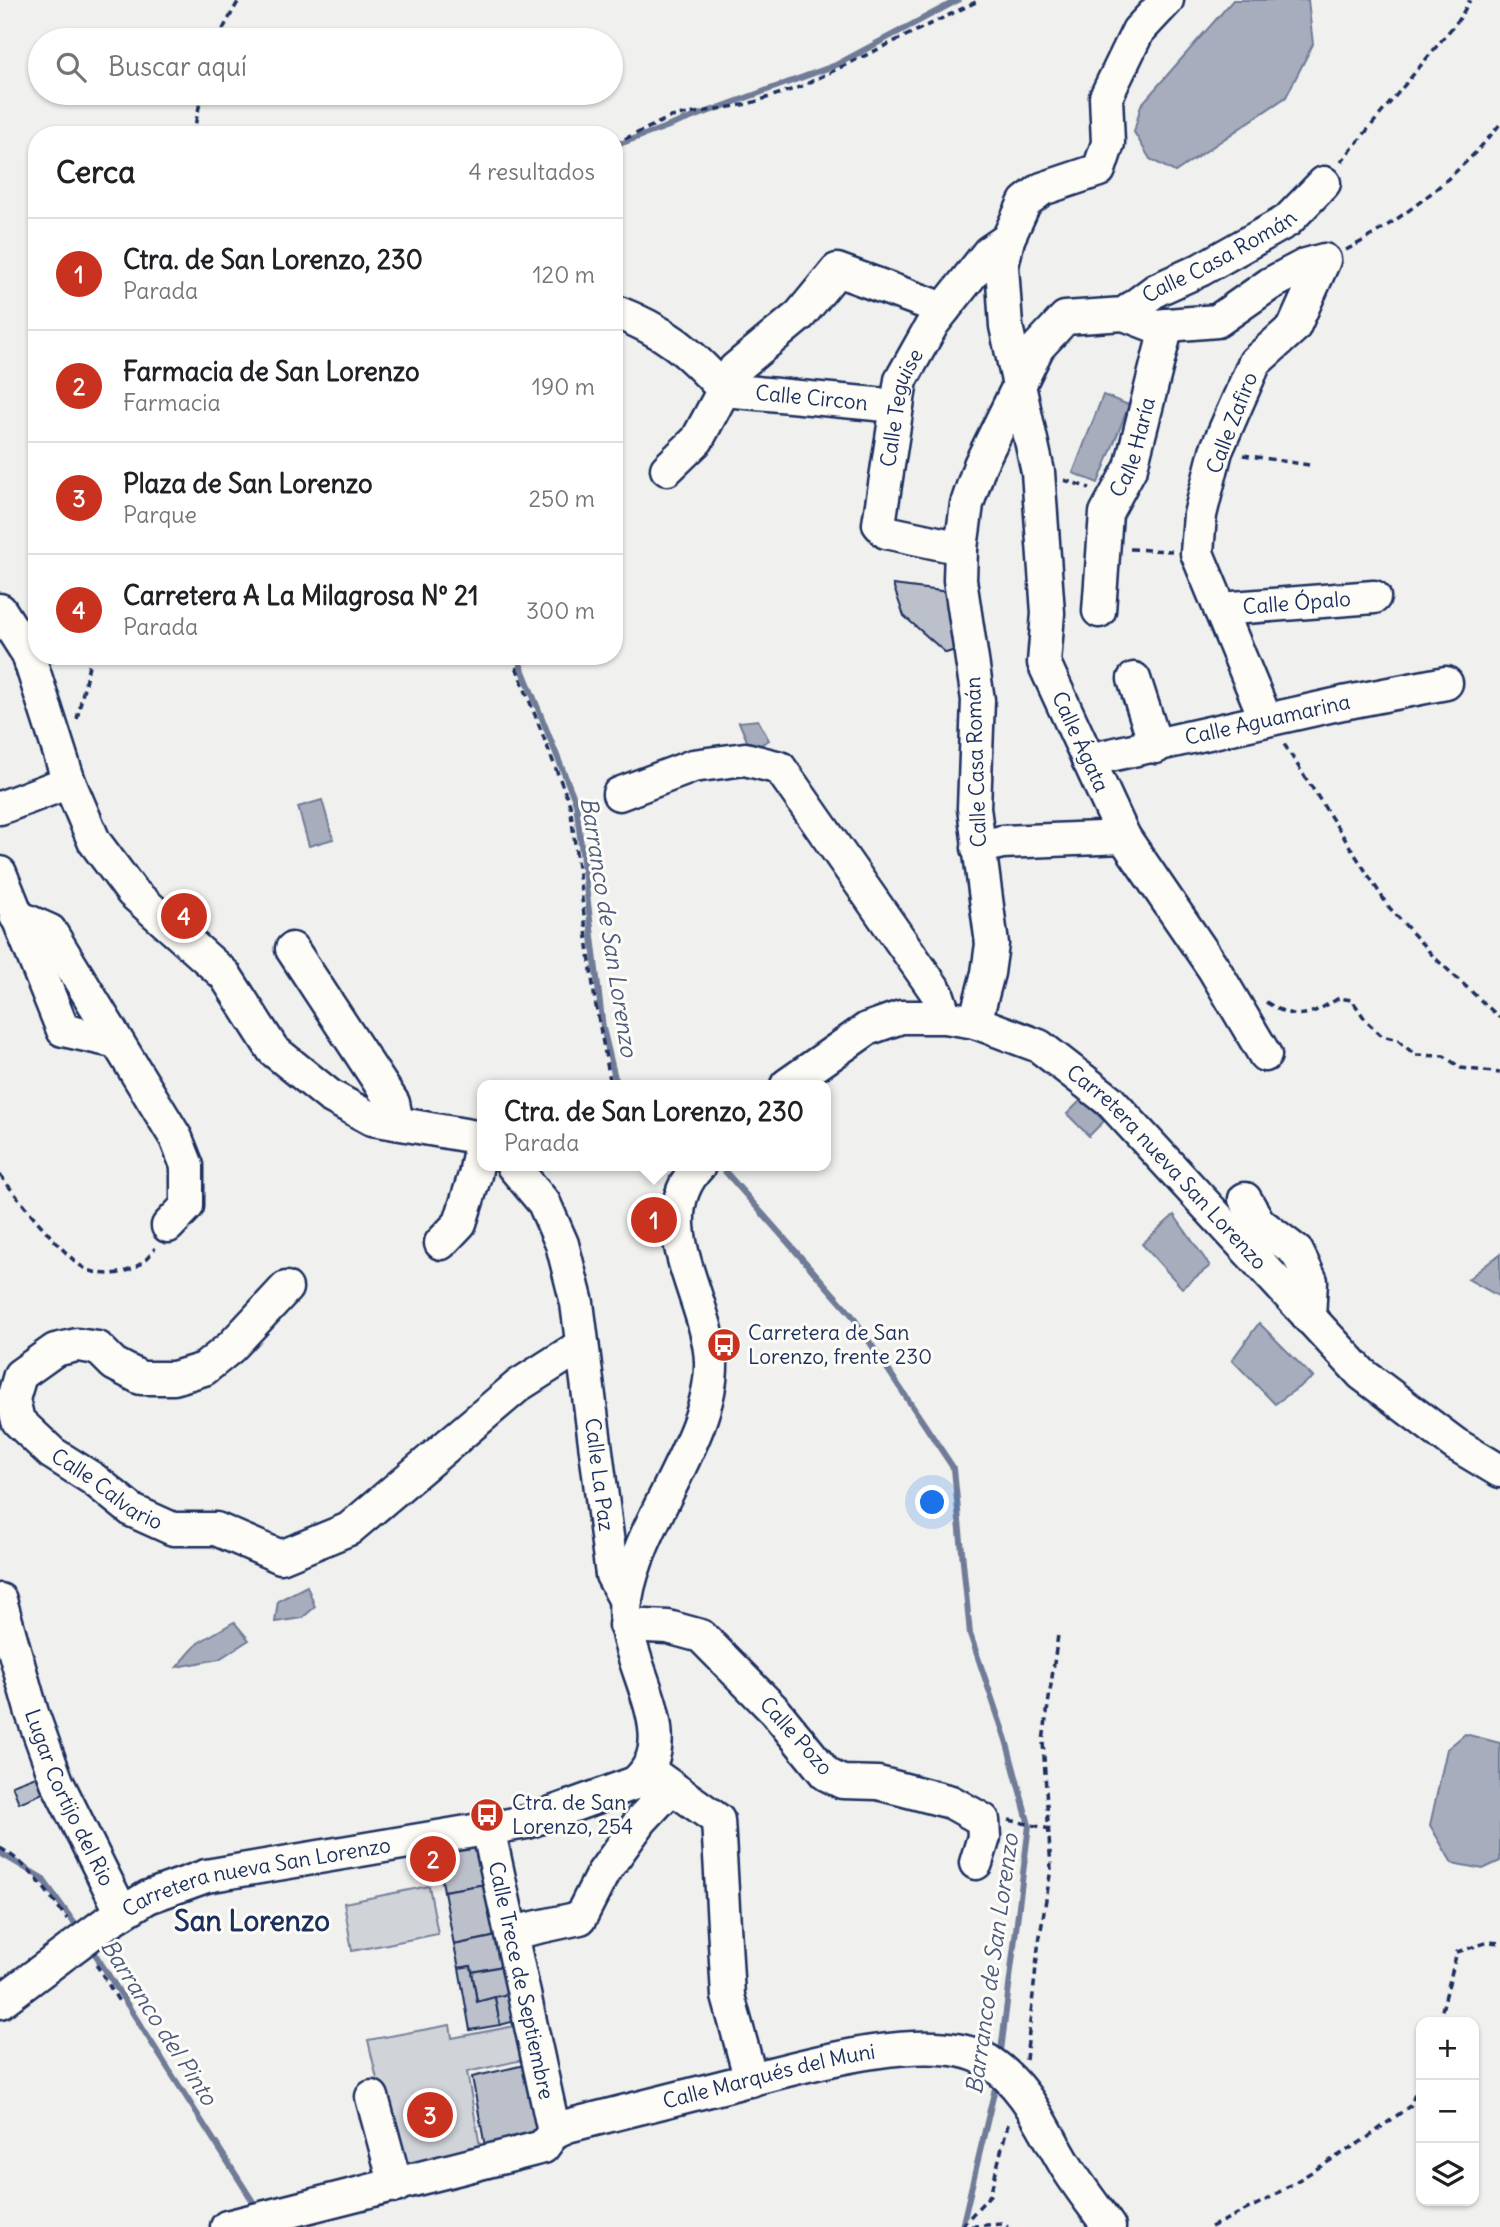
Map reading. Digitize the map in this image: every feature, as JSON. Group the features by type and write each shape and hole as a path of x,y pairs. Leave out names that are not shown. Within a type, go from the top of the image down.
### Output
{"street":[{"path":"1018,386 1006,326 1002,267 1008,239 1025,202 1042,190 1099,170 1108,144 1105,97 1138,31 1167,0"},
{"name":"Calle Casa Román","path":"960,1019 992,944 974,808 978,700 960,580 967,504 980,465 1038,346 1065,318 1124,314 1156,290 1200,270 1287,221 1324,183"},
{"name":"Calle Teguise","path":"961,548 886,532 879,524 901,380 914,352 944,309 989,252 1008,239"},
{"path":"1124,314 1155,326 1217,321 1270,284 1306,265 1324,260"},
{"name":"Calle Zafiro","path":"1266,720 1197,553 1200,515 1216,451 1255,362 1294,327 1324,260"},
{"path":"667,469 697,440 735,369 800,314 837,270 944,309"},
{"path":"623,314 641,321 690,351 724,390"},
{"name":"Calle Haría","path":"1099,611 1107,513 1131,467 1167,325"},
{"name":"Calle Ágata","path":"1018,386 1038,472 1048,613 1044,663 1124,837 1213,969 1265,1055"},
{"name":"Calle Circon","path":"724,390 897,406"},
{"name":"Calle Ópalo","path":"1220,609 1374,597"},
{"path":"0,610 28,654"},
{"path":"32,665 69,782 94,841 132,892 225,975 272,1050 330,1096 372,1119 477,1137"},
{"path":"1134,680 1156,747"},
{"name":"Calle Aguamarina","path":"1088,760 1446,683"},
{"path":"619,794 693,766 745,759 780,768 937,993 960,1019"},
{"path":"0,808 69,782"},
{"path":"978,848 1002,842 1124,837"},
{"path":"0,873 63,1030 117,1042 176,1138 187,1166 187,1206 168,1226"},
{"path":"292,949 393,1103 397,1123"},
{"name":"Carretera nueva San Lorenzo","path":"794,1080 867,1029 901,1017 960,1019 1039,1046 1110,1101 1362,1374 1455,1444 1500,1471"},
{"path":"440,1243 460,1223 477,1164"},
{"name":"Calle La Paz","path":"517,1171 544,1203 562,1244 577,1303 612,1575 625,1613"},
{"path":"511,1933 580,1918 603,1872 642,1819 660,1779 656,1722 625,1613 633,1568 709,1392 711,1359 676,1220 680,1196 694,1171"},
{"path":"1245,1199 1259,1223 1297,1252 1311,1281 1309,1318"},
{"name":"Calle Calvario","path":"286,1288 231,1347 204,1369 174,1377 141,1378 114,1364 98,1348 77,1345 55,1350 20,1375 13,1399 18,1421 52,1453 93,1479 133,1511 173,1529 216,1530 281,1557 349,1529 519,1385 582,1345"},
{"name":"Lugar Cortijo del Rio","path":"0,1600 32,1713 57,1782 122,1913"},
{"name":"Calle Pozo","path":"625,1613 701,1636 775,1711 826,1774 842,1783 878,1783 951,1802 983,1821"},
{"path":"0,1673 11,1692 32,1713"},
{"path":"660,1779 718,1820 728,1996 751,2080"},
{"name":"Carretera nueva San Lorenzo","path":"0,2002 148,1897 205,1876 527,1822 635,1783 660,1779"},
{"path":"976,1863 984,1837 983,1821"},
{"name":"Calle Trece de Septiembre","path":"488,1828 554,2132"},
{"name":"Calle Marqués del Muni","path":"554,2132 837,2057 911,2048 950,2050 986,2059 1023,2091"},
{"path":"1023,2091 1043,2120 1065,2164 1109,2227"},
{"path":"372,2097 396,2186"},
{"path":"227,2227 543,2147 554,2132"}],"path":[{"path":"224,28 239,0"},
{"path":"623,140 671,117 748,104 800,87 981,0"},
{"path":"1324,183 1460,18 1470,0"},
{"path":"195,126 199,105"},
{"path":"1324,260 1377,234 1479,152 1500,124"},
{"path":"1216,451 1308,465"},
{"path":"1038,472 1116,496"},
{"path":"1104,547 1197,553"},
{"path":"56,742 74,730 89,665"},
{"path":"516,665 570,805 595,1001 610,1080"},
{"path":"1266,720 1388,906 1435,958 1500,1018"},
{"path":"1265,1002 1285,1014 1311,1015 1339,998 1352,1000 1367,1022 1382,1036 1398,1040 1415,1055 1444,1056 1461,1068 1500,1073"},
{"path":"0,1175 21,1203 83,1267 104,1275 132,1271 150,1257 168,1226"},
{"path":"960,2227 990,2195 1011,2113 1023,2091 1038,1948 1051,1869 1042,1741 1058,1635"},
{"path":"983,1821 1008,1820 1050,1829"},
{"path":"1440,2017 1457,1952 1489,1942 1500,1943"},
{"path":"1211,2227 1266,2200 1367,2138 1411,2105 1420,2080"},
{"path":"960,2227 1002,2224 1009,2227"}],"shaded area":[{"path":"429,1886 438,1934 352,1951 344,1903"},
{"path":"450,2025 452,2038 520,2025 527,2059 467,2072 482,2158 399,2175 368,2040"}],"water":[{"path":"1233,0 1308,0 1313,44 1286,97 1175,172 1150,159 1134,132 1141,105"},
{"path":"1103,395 1129,405 1098,483 1073,473"},
{"path":"758,720 769,740 751,750 739,722"},
{"path":"322,800 333,839 309,846 298,807"},
{"path":"1082,1099 1104,1121 1089,1136 1067,1114"},
{"path":"1174,1215 1210,1266 1182,1288 1142,1244"},
{"path":"1500,1254 1500,1297 1468,1279"},
{"path":"1259,1323 1313,1377 1275,1404 1232,1360"},
{"path":"307,1586 315,1607 302,1618 275,1622 278,1601"},
{"path":"234,1622 249,1640 219,1659 177,1667 198,1643"},
{"path":"1465,1734 1500,1743 1500,1861 1483,1869 1452,1863 1430,1825 1447,1749"}],"building":[{"path":"893,585 949,592 955,650 946,653 904,616"},
{"path":"36,1776 43,1793 19,1803 12,1785"},
{"path":"478,1848 492,1883 444,1891 437,1853"},
{"path":"492,1883 502,1935 454,1945 444,1891"},
{"path":"502,1935 508,1965 472,1972 471,1966 459,1968 454,1945"},
{"path":"508,1965 513,1993 477,2002 472,1972"},
{"path":"471,1966 477,2002 495,1997 500,2025 470,2030 459,1968"},
{"path":"513,1993 519,2020 500,2025 495,1997"},
{"path":"529,2064 541,2126 527,2146 487,2157 472,2077"}],"waterway":[{"name":"Barranco de San Lorenzo","path":"623,143 836,65 958,0"},
{"name":"Barranco de San Lorenzo","path":"521,665 576,803 603,1028 617,1080"},
{"name":"Barranco de San Lorenzo","path":"725,1171 851,1314 954,1469 970,1634 1006,1740 1029,1825 1000,2059"},
{"name":"Barranco del Pinto","path":"0,1853 42,1878 80,1931"},
{"name":"Barranco del Pinto","path":"90,1946 259,2211"},
{"name":"Barranco de San Lorenzo","path":"962,2227 997,2080"}],"place":[{"name":"Carretera A La Milagrosa Nº 21","path":"184,916"},
{"name":"Ctra. de San Lorenzo, 230","path":"654,1220"},
{"name":"Carretera de San Lorenzo, frente 230","path":"724,1345"},
{"name":"Ctra. de San Lorenzo, 254","path":"487,1815"},
{"name":"Farmacia de San Lorenzo","path":"433,1859"},
{"name":"Plaza de San Lorenzo","path":"430,2115"}],"district":[{"name":"San Lorenzo","path":"252,1921"}]}
